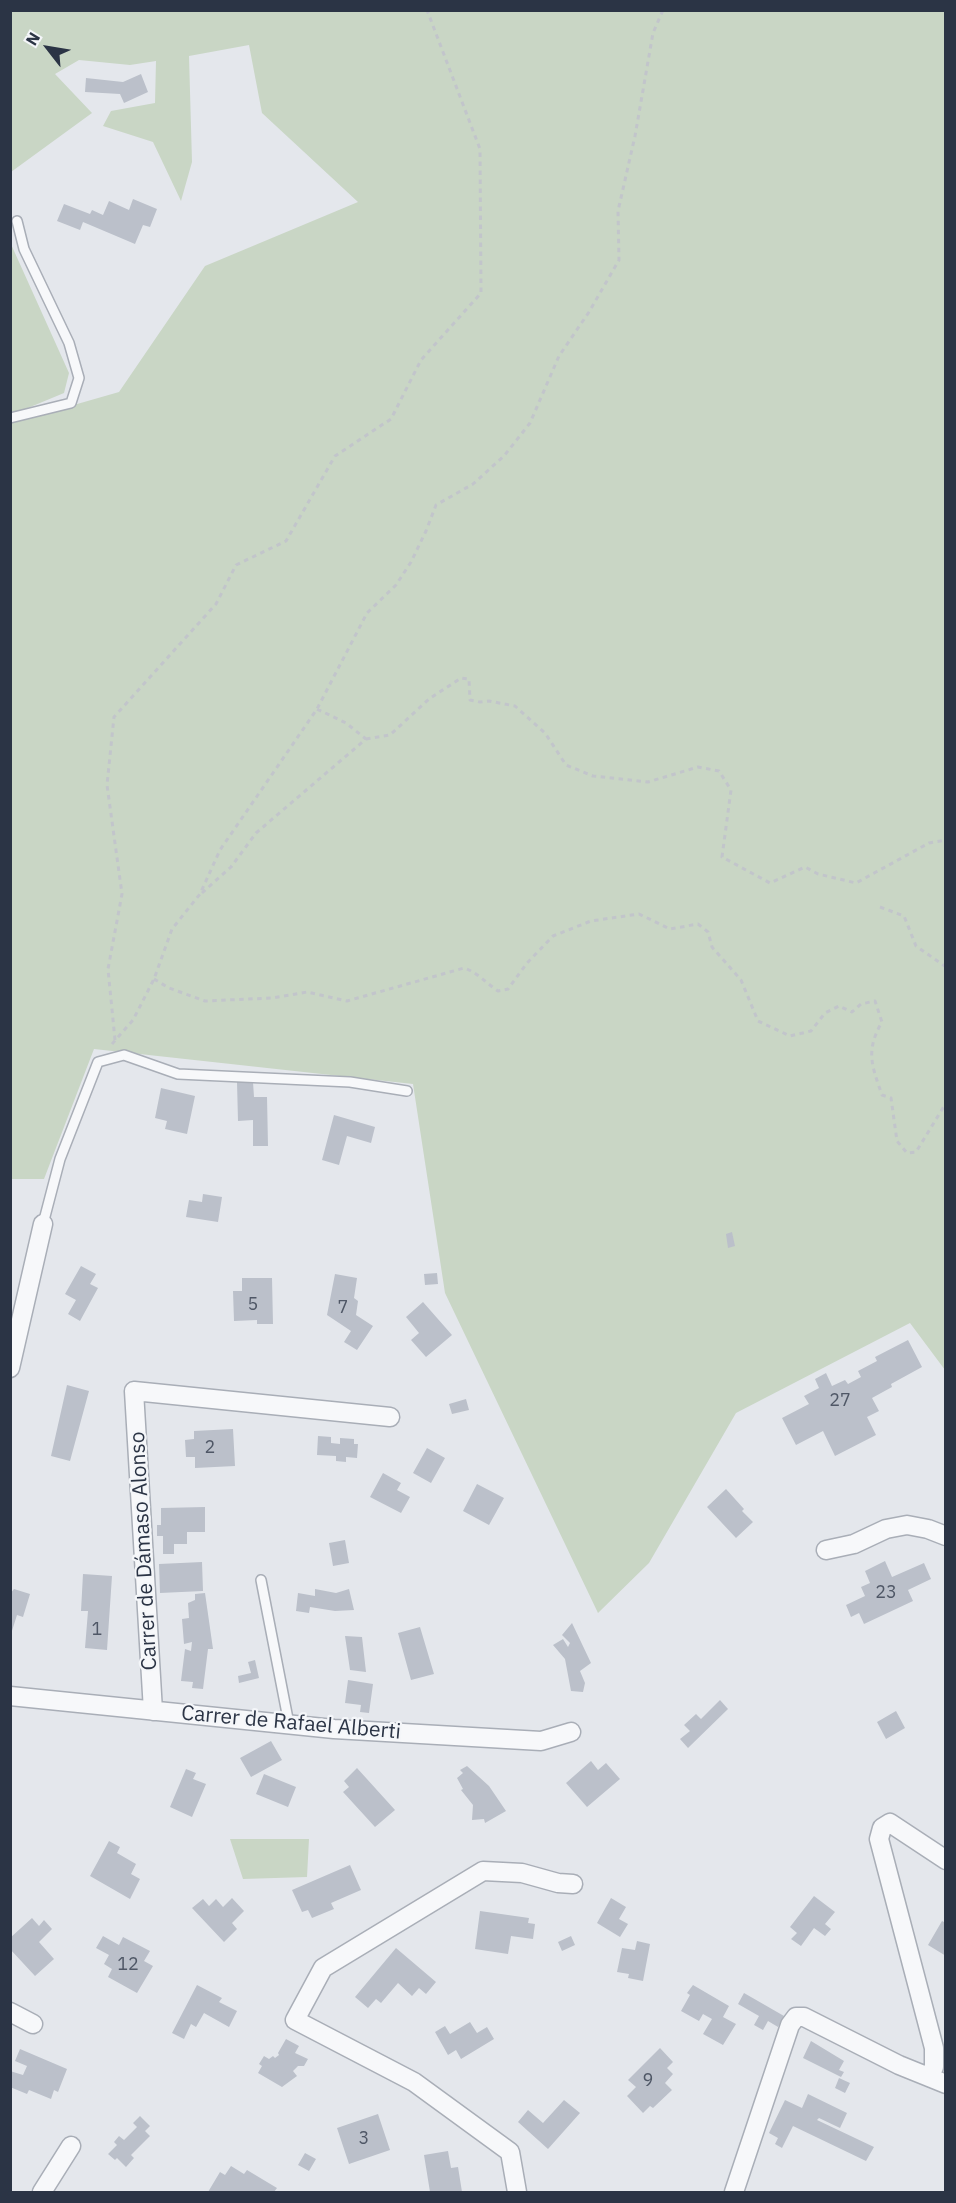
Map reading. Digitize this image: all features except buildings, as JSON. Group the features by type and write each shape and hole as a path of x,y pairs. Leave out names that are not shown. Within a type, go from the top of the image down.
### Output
{"street":[{"path":"10,1368 43,1224"},
{"name":"Carrer de Dámaso Alonso","path":"153,1711 134,1391 390,1417"},
{"path":"826,1550 854,1544 886,1528 907,1525 928,1529 945,1536"},
{"name":"Carrer de Rafael Alberti","path":"10,1696 334,1729 541,1741 571,1732"},
{"path":"937,2081 934,2048 879,1839 882,1828 890,1823 945,1860"},
{"path":"516,2193 510,2152 414,2082 295,2020 323,1968 483,1871 522,1873 558,1883 573,1884"},
{"path":"10,2012 33,2024"},
{"path":"734,2193 790,2025 796,2017 804,2017 899,2065 937,2081"},
{"path":"42,2193 71,2146"}],"lane":[{"path":"10,418 71,403 79,378 69,343 24,249 17,221"},
{"path":"43,1224 60,1159 98,1062 124,1055 178,1074 350,1082 407,1091"},
{"path":"261,1580 289,1724"}],"path":[{"path":"115,1040 108,969 122,894 107,785 114,717 216,604 236,565 286,541 335,456 391,419 421,360 481,293 480,149 426,10"},
{"path":"200,894 220,850 316,709 367,613 396,585 411,562 436,505 473,484 504,456 530,423 559,357 589,312 619,260 618,211 635,136 653,33 663,10"},
{"path":"98,1062 133,1020 154,979 172,929 200,894 231,867 256,833 366,739 390,735 429,699 461,678 469,679 470,700 515,706 545,733 566,765 593,776 648,782 698,766 719,771 731,790 722,856 770,883 805,867 818,874 856,883 929,843 945,840"},
{"path":"316,709 346,723 366,739"},
{"path":"880,906 904,916 916,946 945,967"},
{"path":"154,979 169,988 205,1001 272,998 307,992 347,1001 464,968 474,971 498,991 508,988 553,936 591,921 639,914 670,929 698,924 708,932 712,947 741,980 758,1021 790,1036 811,1031 825,1013 839,1006 852,1012 861,1004 874,1001 882,1022 874,1036 871,1064 882,1095 891,1098 897,1141 907,1153 916,1152 945,1103"}],"green space":[{"path":"11,11 945,11 945,1370 910,1323 736,1413 649,1563 598,1613 445,1293 413,1084 94,1049 44,1179 11,1179 11,423 119,392 205,266 358,202 262,113 249,45 189,56 192,162 181,201 153,142 103,126 111,111 155,103 156,61 130,65 79,60 55,74 92,113 11,172"},
{"path":"10,242 69,373 64,393 23,410 11,412"},
{"path":"230,1839 309,1839 307,1877 243,1879"}]}
